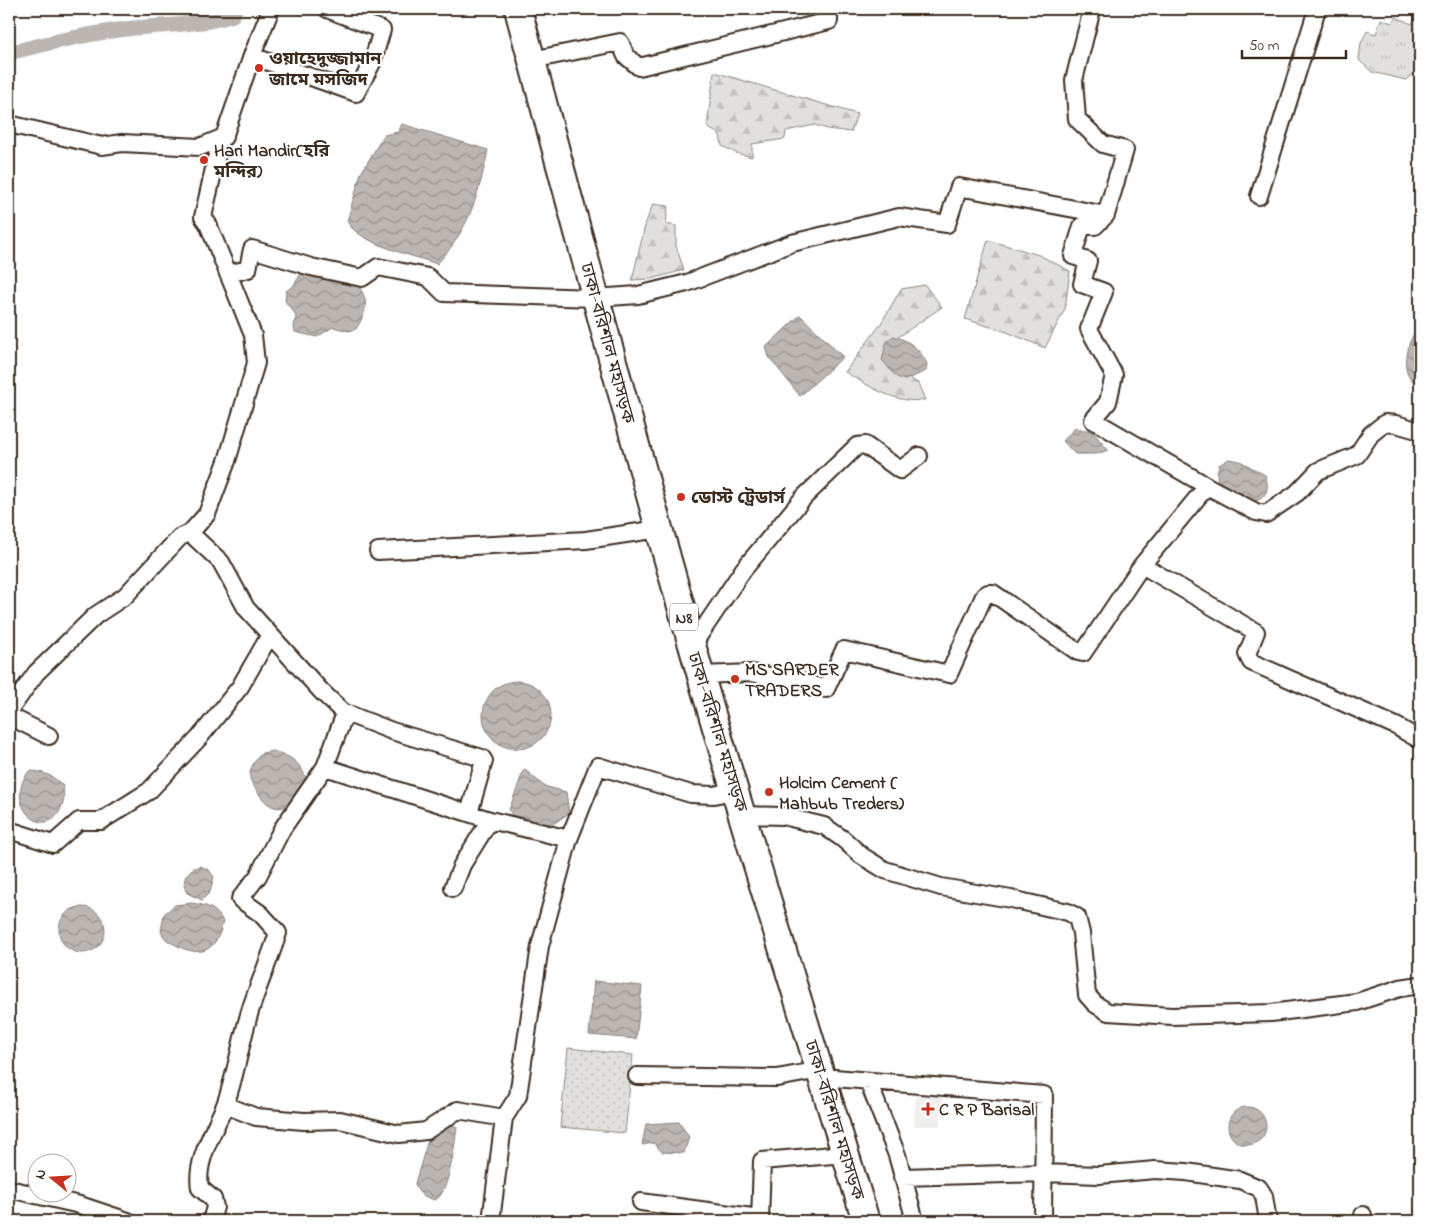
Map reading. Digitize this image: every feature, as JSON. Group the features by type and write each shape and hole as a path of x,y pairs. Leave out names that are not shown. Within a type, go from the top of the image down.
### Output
{"highway":[{"name":"ঢাকা-বরিশাল মহাসড়ক","path":"518,9 700,675 777,934 866,1221"}],"street":[{"path":"9,124 102,146 130,143 200,148 214,143 224,137 252,56 271,9"},
{"path":"252,56 356,93 372,63 382,30 327,9"},
{"path":"532,60 620,42 626,56 639,67 829,21 829,9"},
{"path":"1092,9 1074,80 1077,119 1102,144 1125,150 1106,215 1095,226 1082,226 1073,256 1088,261 1082,284 1104,292 1089,329 1114,375 1108,402 1093,420 1207,486 1256,512 1266,514 1296,493 1318,471 1357,454 1371,434 1385,423 1420,431"},
{"path":"1259,196 1317,9"},
{"path":"9,711 43,667 96,615 125,596 180,537 190,533 207,514 228,461 256,363 253,334 208,224 203,217 218,151 214,143"},
{"path":"228,274 248,269 252,249 311,267 362,278 378,267 420,275 428,277 444,293 596,298 638,296 687,283 792,243 899,216 947,224 959,187 1106,215"},
{"path":"692,646 756,556 804,497 857,446 865,445 900,470 919,456"},
{"path":"700,675 752,673 798,681 826,689 844,650 949,674 984,596 988,593 992,593 1078,652 1083,653 1142,564 1207,486"},
{"path":"378,551 586,540 659,529"},
{"path":"190,533 221,562 246,608 321,692 345,713 392,731 482,758 484,762 469,813"},
{"path":"1142,564 1256,632 1247,654 1251,662 1396,726 1420,740"},
{"path":"9,830 53,844 79,821 101,821 149,791 199,738 228,701 270,635"},
{"path":"211,1221 215,1207 213,1199 200,1188 200,1168 212,1133 225,1105 252,1005 267,968 278,933 261,914 240,899 258,876 282,829 325,767 345,713"},
{"path":"9,716 49,736"},
{"path":"491,1221 504,1118 518,1096 540,946 569,839 598,766 691,794 714,795 824,826 843,838 862,856 885,870 940,887 1011,899 1068,912 1077,917 1081,933 1088,995 1095,1004 1108,1012 1172,1016 1271,1013 1357,1002 1400,988 1420,985"},
{"path":"325,767 490,820 569,839"},
{"path":"453,888 462,864 490,820"},
{"path":"637,1076 777,1078 821,1073 868,1081 1044,1095 1043,1221"},
{"path":"868,1081 897,1155 915,1221"},
{"path":"225,1105 256,1117 304,1121 340,1120 399,1134 426,1131 458,1110 504,1118"},
{"path":"641,1202 760,1219 762,1161 845,1154"},
{"path":"902,1177 1044,1173 1099,1175 1154,1170 1240,1180 1259,1188 1264,1196 1268,1221"},
{"path":"9,1189 80,1205 128,1221"}],"shaded area":[{"name":"C R P Barisal","path":"916,1091 943,1092 940,1126 914,1126"}],"green space":[{"path":"1396,17 1412,24 1416,18 1420,21 1417,28 1414,73 1406,80 1372,72 1359,60 1361,43 1367,31 1376,34 1381,19 1392,23"},
{"path":"714,72 857,114 851,132 827,129 815,125 786,131 785,139 752,144 752,157 736,153 722,146 720,135 707,127"},
{"path":"653,204 668,206 666,224 676,226 676,246 684,270 651,279 632,280 646,222"},
{"path":"988,240 1039,255 1070,271 1065,309 1045,348 1007,332 965,319"},
{"path":"925,285 942,307 888,344 892,369 918,383 925,400 914,401 893,397 874,389 845,372 880,325 901,289"},
{"path":"568,1048 633,1055 625,1133 560,1127"}],"water":[{"path":"402,124 488,150 481,182 465,225 437,264 374,242 353,229 347,221 361,173 384,135 398,132"},
{"path":"306,273 357,284 364,296 366,306 363,317 356,329 349,331 333,327 317,337 295,332 296,315 285,301 286,291 294,285 300,275"},
{"path":"800,315 843,357 800,396 769,357 766,347"},
{"path":"1420,325 1420,386 1408,374 1406,357 1411,340"},
{"path":"894,336 905,340 918,350 927,364 926,371 905,380 897,377 892,372 882,360 886,343"},
{"path":"1075,428 1092,431 1108,450 1097,454 1075,454 1063,441"},
{"path":"1229,459 1240,461 1265,475 1267,488 1261,498 1253,501 1237,491 1218,485 1217,473 1219,465"},
{"path":"517,681 530,684 541,691 548,702 551,715 548,728 541,739 530,746 517,749 504,746 493,739 486,728 483,715 486,702 493,691 504,684"},
{"path":"273,751 296,762 303,772 307,784 289,804 277,808 264,800 250,778 252,767 258,757 262,753"},
{"path":"524,769 544,786 566,792 569,813 553,824 514,818 509,810"},
{"path":"29,771 48,775 56,779 63,786 63,802 57,815 49,821 40,822 31,817 24,809 21,798 22,785"},
{"path":"200,866 209,870 214,877 210,892 202,900 187,893 184,884 188,873"},
{"path":"191,903 214,910 223,922 217,939 208,949 202,951 187,950 178,946 166,939 161,931 164,914 175,905"},
{"path":"77,907 87,907 101,917 105,930 101,943 95,949 87,953 77,953 63,943 59,935 59,925 69,911"},
{"path":"594,981 642,986 636,1039 589,1035"},
{"path":"1247,1107 1261,1112 1266,1126 1261,1140 1247,1145 1233,1140 1228,1126 1233,1112"},
{"path":"679,1122 689,1137 684,1153 662,1152 654,1143 642,1145 646,1124"},
{"path":"452,1125 457,1127 448,1179 440,1196 435,1200 422,1194 415,1183 429,1137"}],"waterway":[{"path":"9,53 111,31 180,25 220,19 233,15 235,9"}],"place":[{"name":"ওয়াহেদুজ্জামান জামে মসজিদ","path":"259,68"},
{"name":"Hari Mandir(হরি মন্দির)","path":"204,160"},
{"name":"ডোস্ট ট্রেডার্স","path":"681,497"},
{"name":"MS SARDER TRADERS","path":"735,679"},
{"name":"Holcim Cement ( Mahbub Treders)","path":"769,792"},
{"name":"C R P Barisal","path":"928,1109"}]}
